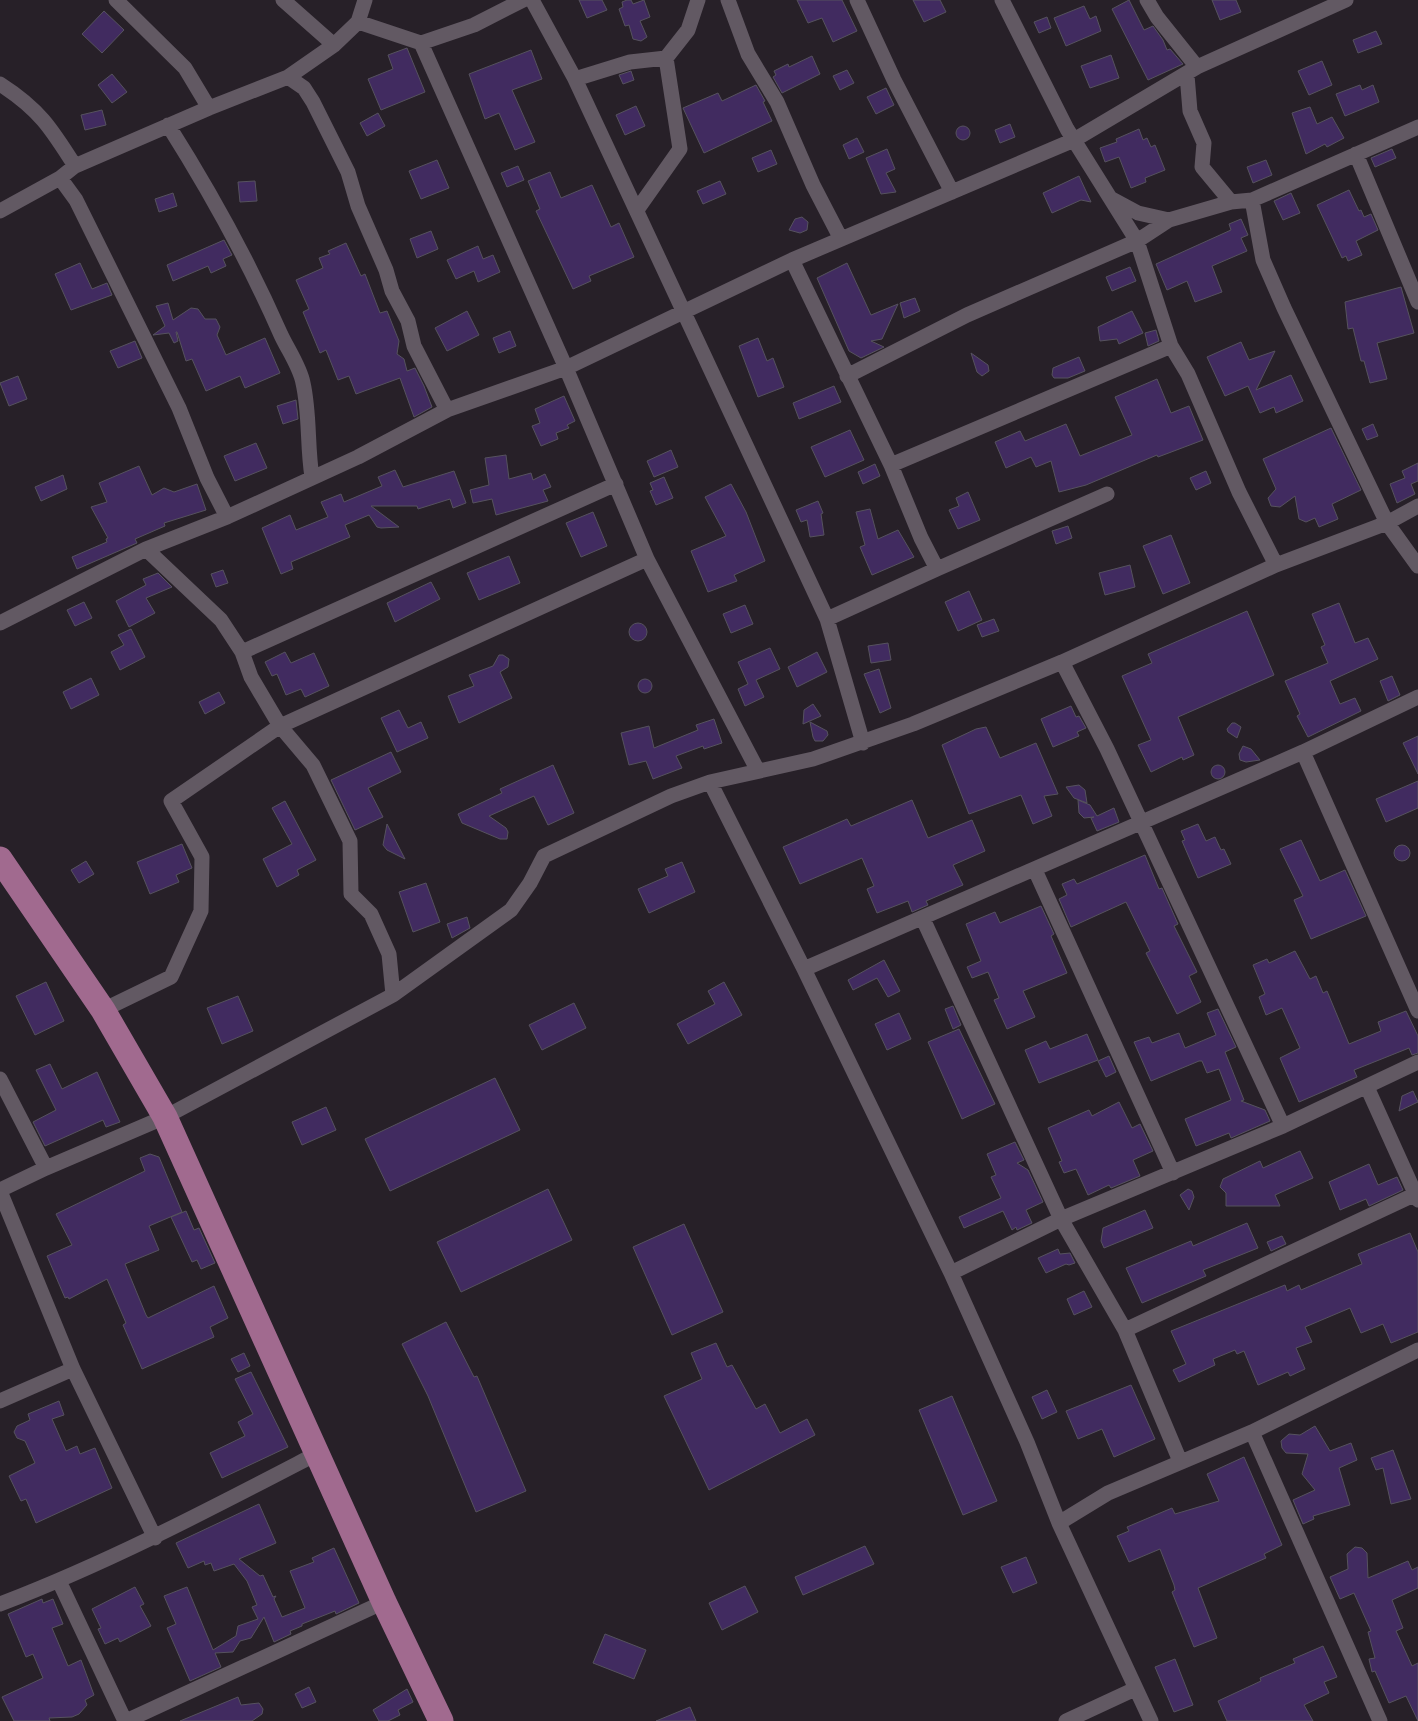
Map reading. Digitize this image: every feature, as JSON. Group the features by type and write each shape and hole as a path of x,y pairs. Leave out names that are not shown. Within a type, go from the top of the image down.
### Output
{"highway":[{"path":"1,862 103,1010 165,1117 384,1602 442,1721"}],"street":[{"path":"116,0 185,68 209,108"},
{"path":"284,0 334,45"},
{"path":"0,211 60,178 75,166 168,125 288,77 334,45 358,22 365,0"},
{"path":"358,22 421,42 474,25 522,0"},
{"path":"532,0 575,79 827,620 863,743"},
{"path":"575,79 630,62 666,58 688,30 698,0"},
{"path":"728,0 748,54 777,102 813,185 841,239"},
{"path":"858,0 894,80 952,192"},
{"path":"1002,0 1074,140 1137,241 1171,346 1188,374 1240,492 1276,565"},
{"path":"1147,0 1192,71 1190,111 1204,142 1202,167 1231,202"},
{"path":"0,623 146,549 227,517 358,457 448,410 566,368 792,260 1074,140 1192,71 1312,7 1346,0"},
{"path":"421,42 566,368 647,559 758,770"},
{"path":"637,210 680,150 666,58"},
{"path":"288,77 304,88 348,172 358,206 386,270 392,291 408,321 414,346 448,410"},
{"path":"0,84 19,96 44,119 75,166"},
{"path":"168,125 214,198 262,292 303,381 312,477"},
{"path":"847,376 967,315 1137,241 1169,220 1231,202 1252,200 1418,127"},
{"path":"1356,154 1418,302"},
{"path":"60,178 76,200 179,408 207,478 227,517"},
{"path":"1111,198 1138,213 1169,220"},
{"path":"1252,200 1263,260 1387,523 1418,566"},
{"path":"792,260 891,465 921,538 937,569"},
{"path":"891,465 1171,346"},
{"path":"242,652 616,484"},
{"path":"827,620 1107,494"},
{"path":"154,1538 72,1369 0,1191 46,1168 165,1117 394,995 511,910 530,883 544,856 671,796 710,782 813,759 863,743 1062,662 1276,565 1387,523 1418,506"},
{"path":"146,549 221,620 242,652 251,678 280,726 313,766 350,841 351,894 371,914 389,954 394,995"},
{"path":"103,1010 171,977 201,911 202,857 171,801 280,726 647,559"},
{"path":"1062,662 1108,749 1283,1126"},
{"path":"804,969 923,919 1303,752 1418,697"},
{"path":"1303,752 1418,1011"},
{"path":"710,782 804,969 951,1273 1027,1442 1059,1523 1151,1721"},
{"path":"1035,870 1173,1173"},
{"path":"923,919 1060,1219 1125,1330 1180,1461"},
{"path":"951,1273 1060,1219 1283,1126 1418,1062"},
{"path":"0,1080 46,1168"},
{"path":"1125,1330 1417,1196 1366,1087"},
{"path":"1059,1523 1108,1494 1180,1461 1252,1432 1418,1350"},
{"path":"0,1401 72,1369"},
{"path":"1252,1432 1380,1721"},
{"path":"0,1604 60,1581 154,1538 318,1453"},
{"path":"60,1581 126,1721 384,1602"},
{"path":"1066,1721 1136,1689"}],"building":[{"path":"579,0 602,0 607,10 587,18"},
{"path":"631,0 633,4 644,0 650,17 640,21 647,37 641,41 633,39 629,25 625,26 619,9 623,7 622,2"},
{"path":"797,0 842,0 857,31 833,42 822,18 808,23"},
{"path":"913,0 940,0 946,12 924,22"},
{"path":"1129,0 1144,30 1153,26 1163,40 1167,50 1170,49 1183,64 1148,80 1112,9"},
{"path":"1212,0 1236,0 1241,12 1220,20"},
{"path":"1084,6 1090,19 1096,16 1101,31 1066,46 1054,18"},
{"path":"104,11 124,30 102,53 82,34"},
{"path":"1047,17 1051,28 1039,33 1034,22"},
{"path":"1376,31 1382,44 1358,53 1353,40"},
{"path":"407,48 425,92 381,110 368,79 393,69 388,55"},
{"path":"531,50 542,79 512,90 535,142 515,150 499,113 485,119 469,74"},
{"path":"1111,55 1119,78 1090,88 1081,66"},
{"path":"812,56 820,74 782,93 773,77 776,75 774,71 788,64 789,67"},
{"path":"1322,61 1332,85 1309,95 1298,71"},
{"path":"847,70 854,83 840,90 833,76"},
{"path":"631,71 634,80 623,84 619,75"},
{"path":"112,74 127,92 112,103 98,85"},
{"path":"756,85 765,101 763,102 772,121 704,153 683,108 718,93 722,101"},
{"path":"1360,85 1362,90 1373,85 1379,102 1345,116 1336,94"},
{"path":"886,88 894,105 876,114 867,97"},
{"path":"636,106 645,126 625,135 616,115"},
{"path":"1310,107 1317,124 1332,117 1344,138 1327,147 1325,144 1306,154 1292,113"},
{"path":"102,110 106,125 85,130 81,115"},
{"path":"378,113 385,126 367,136 360,123"},
{"path":"1010,124 1015,137 1000,143 995,130"},
{"path":"960,126 966,126 970,133 966,140 960,140 956,136 956,130"},
{"path":"1139,129 1143,140 1147,138 1151,147 1155,145 1165,170 1145,178 1146,182 1131,188 1119,157 1105,162 1100,148 1117,142 1116,139"},
{"path":"857,138 864,152 849,159 843,145"},
{"path":"887,149 895,169 886,173 896,192 881,194 866,158"},
{"path":"1392,149 1396,158 1375,167 1371,158"},
{"path":"771,150 777,164 758,172 752,158"},
{"path":"437,160 449,188 421,199 409,171"},
{"path":"1266,160 1272,175 1253,183 1247,167"},
{"path":"518,166 524,180 507,187 501,173"},
{"path":"550,172 561,198 592,185 611,227 619,223 634,257 589,276 591,281 573,289 536,211 540,209 528,181"},
{"path":"1079,176 1091,202 1081,200 1052,213 1043,193"},
{"path":"255,181 257,201 240,202 238,182"},
{"path":"720,181 726,194 703,204 697,191"},
{"path":"1349,190 1359,211 1361,210 1364,217 1371,214 1378,230 1356,241 1362,255 1348,261 1346,256 1342,258 1317,205"},
{"path":"173,193 177,206 159,212 155,199"},
{"path":"1291,193 1300,213 1283,220 1274,201"},
{"path":"802,217 808,222 807,230 800,233 789,230 795,219"},
{"path":"1241,219 1248,235 1241,238 1247,251 1212,266 1222,292 1195,302 1187,281 1167,290 1156,264 1231,230 1229,224"},
{"path":"431,231 438,249 417,258 410,239"},
{"path":"224,240 232,255 223,259 226,266 211,273 208,266 173,281 167,265"},
{"path":"346,243 361,276 365,274 380,313 387,311 399,341 397,354 404,359 407,371 415,368 424,386 432,407 414,417 400,378 356,394 349,376 338,380 326,350 320,353 303,312 309,309 296,280 323,268 319,258 330,254 328,251"},
{"path":"478,246 483,259 493,255 500,272 478,282 474,271 456,279 447,260"},
{"path":"80,263 92,289 107,283 112,295 71,310 55,274"},
{"path":"847,263 871,315 898,304 882,339 871,341 884,347 861,358 849,351 817,278"},
{"path":"1130,267 1136,281 1112,291 1106,277"},
{"path":"1401,287 1414,333 1377,343 1387,379 1370,383 1364,361 1361,361 1353,328 1348,329 1345,302"},
{"path":"915,298 920,311 904,318 900,303"},
{"path":"168,303 173,320 191,308 198,309 205,319 216,319 220,327 217,335 226,355 265,338 280,373 245,388 240,376 206,391 192,359 186,361 177,332 178,341 174,343 169,333 153,335 165,326 156,306"},
{"path":"467,311 479,335 447,351 435,328"},
{"path":"1132,311 1143,333 1119,344 1117,339 1100,341 1098,327"},
{"path":"1156,330 1159,341 1148,346 1145,333"},
{"path":"510,331 516,346 499,353 493,338"},
{"path":"758,338 767,361 773,358 784,387 758,397 739,346"},
{"path":"135,341 142,358 118,368 110,351"},
{"path":"1241,342 1249,360 1275,351 1256,390 1291,375 1303,401 1276,413 1274,407 1260,413 1248,386 1225,396 1207,357"},
{"path":"971,353 988,365 989,371 982,376 977,372"},
{"path":"1079,357 1085,371 1068,378 1054,378 1052,375 1053,368"},
{"path":"18,376 27,399 9,406 0,383"},
{"path":"1157,379 1171,413 1189,406 1203,440 1158,457 1157,455 1086,485 1059,492 1051,461 1036,467 1031,457 1006,468 995,442 1020,431 1025,441 1066,424 1080,456 1132,435 1115,397"},
{"path":"834,386 841,402 799,419 793,403"},
{"path":"564,396 575,421 567,425 569,428 556,433 558,439 541,446 532,426 540,423 535,409"},
{"path":"296,400 298,419 283,424 277,406"},
{"path":"1373,424 1378,436 1367,440 1362,429"},
{"path":"1331,428 1361,490 1332,504 1338,519 1319,527 1315,518 1306,522 1299,519 1295,496 1280,507 1271,506 1268,498 1276,489 1263,459"},
{"path":"850,430 864,460 825,477 811,447"},
{"path":"256,443 267,468 235,481 224,456"},
{"path":"671,450 678,467 654,477 647,461"},
{"path":"506,455 509,479 531,473 533,480 545,474 551,487 543,490 548,501 496,515 492,499 473,503 470,490 489,485 485,458"},
{"path":"1418,463 1418,481 1411,484 1415,494 1397,503 1390,484 1405,478 1402,471"},
{"path":"875,464 880,476 863,484 858,472"},
{"path":"139,466 152,495 164,488 174,492 197,484 206,510 164,523 165,526 135,539 137,543 77,569 72,557 107,542 106,539 108,538 91,507 107,502 99,483"},
{"path":"395,470 403,487 454,471 466,503 453,508 450,499 418,509 417,506 371,506 399,527 377,527 369,515 345,525 350,537 291,562 293,569 281,574 262,528 290,515 296,530 328,517 321,502 341,494 344,502 382,486 378,477"},
{"path":"1206,471 1211,483 1196,490 1190,478"},
{"path":"63,475 67,489 41,501 35,487"},
{"path":"664,477 673,498 656,505 650,491 653,490 650,483"},
{"path":"731,484 746,512 765,561 734,575 737,581 708,592 691,551 726,536 705,497"},
{"path":"968,492 980,520 958,529 949,510 959,506 956,498"},
{"path":"818,501 823,513 821,514 824,535 810,537 807,520 801,522 796,510"},
{"path":"870,509 878,539 898,530 914,557 872,575 860,547 865,545 856,512"},
{"path":"593,512 607,546 581,557 566,523"},
{"path":"1068,526 1072,538 1056,544 1052,531"},
{"path":"1171,535 1190,583 1163,594 1143,546"},
{"path":"509,556 520,583 479,600 467,573"},
{"path":"1130,565 1135,587 1105,595 1099,573"},
{"path":"223,570 228,583 216,587 211,574"},
{"path":"158,573 172,587 146,598 155,613 129,627 116,601 146,585 143,579"},
{"path":"431,582 440,599 395,622 387,603"},
{"path":"969,591 982,620 958,631 945,602"},
{"path":"84,602 92,618 75,626 67,610"},
{"path":"1339,603 1355,643 1368,638 1378,659 1330,681 1340,704 1355,698 1361,711 1308,737 1297,716 1300,714 1285,681 1328,663 1321,647 1325,645 1312,614"},
{"path":"745,605 753,624 731,633 723,614"},
{"path":"1247,611 1274,675 1178,717 1194,755 1183,760 1182,757 1151,772 1138,745 1151,740 1122,676 1152,663 1148,654"},
{"path":"994,619 999,631 982,637 977,625"},
{"path":"634,623 642,623 647,628 645,639 634,641 629,636 629,628"},
{"path":"131,629 145,657 120,670 111,652 124,645 118,635"},
{"path":"888,643 891,660 871,663 868,646"},
{"path":"770,648 780,669 756,680 764,697 745,706 738,689 748,684 738,662"},
{"path":"285,652 291,663 314,653 329,686 305,697 301,689 286,695 277,674 272,676 265,662"},
{"path":"817,652 827,672 797,687 788,667"},
{"path":"499,655 509,659 508,667 500,672 512,698 459,723 448,696 474,686 469,675 493,666"},
{"path":"879,669 891,708 880,713 864,674"},
{"path":"1392,676 1400,695 1388,701 1380,681"},
{"path":"91,678 99,695 71,709 63,692"},
{"path":"642,679 648,679 652,686 648,693 642,693 638,689 638,683"},
{"path":"219,692 225,703 205,714 199,702"},
{"path":"813,704 821,716 803,724 804,710"},
{"path":"1071,706 1076,717 1079,716 1086,728 1077,732 1079,736 1053,747 1041,719"},
{"path":"399,710 408,728 421,722 428,738 397,752 381,718"},
{"path":"714,719 722,743 704,749 703,746 676,756 682,768 653,779 646,761 629,765 621,733 649,726 654,748 698,730 696,725"},
{"path":"810,722 827,731 828,735 823,741 815,741"},
{"path":"1232,723 1241,727 1237,738 1228,732 1227,729"},
{"path":"986,727 1000,758 1036,743 1058,794 1044,796 1052,816 1033,824 1021,795 969,814 942,745 976,729"},
{"path":"1418,736 1418,774 1403,743"},
{"path":"1243,746 1251,749 1260,760 1246,762 1240,760 1239,754"},
{"path":"391,752 401,772 368,788 383,817 355,830 331,780"},
{"path":"553,765 574,813 548,825 534,796 489,816 506,828 508,832 507,839 500,839 462,823 458,814 502,793 500,789"},
{"path":"1215,765 1221,765 1225,772 1221,779 1215,779 1211,775 1211,769"},
{"path":"1418,781 1418,808 1386,822 1376,799"},
{"path":"1079,785 1085,790 1087,803 1074,798 1066,787"},
{"path":"912,800 928,838 972,820 985,851 953,865 963,885 926,901 928,905 912,912 908,901 877,913 867,889 874,886 862,858 800,884 783,847 847,819 851,826"},
{"path":"1078,800 1090,805 1097,816 1114,808 1119,822 1097,831 1091,818 1094,817 1084,818 1079,813"},
{"path":"285,801 316,860 297,870 299,875 277,887 263,859 292,844 272,808"},
{"path":"387,824 405,859 387,850 383,845"},
{"path":"1198,824 1206,841 1215,837 1221,850 1224,849 1231,864 1198,878 1182,841 1185,840 1181,831"},
{"path":"1301,840 1320,881 1345,870 1366,916 1311,939 1294,900 1303,896 1280,849"},
{"path":"182,844 192,868 176,875 179,882 150,894 137,862"},
{"path":"1402,845 1410,853 1402,861 1394,853"},
{"path":"1145,855 1159,889 1162,888 1178,924 1174,926 1197,972 1189,976 1201,1002 1177,1014 1146,953 1150,951 1126,902 1071,927 1059,899 1067,895 1062,884 1074,879 1077,884"},
{"path":"86,861 94,874 79,883 71,870"},
{"path":"682,862 695,892 649,913 638,889 668,876 665,869"},
{"path":"426,883 440,922 413,932 399,892"},
{"path":"1041,906 1054,934 1051,936 1067,973 1023,991 1035,1017 1007,1029 994,1000 999,998 988,972 972,978 967,967 981,961 966,924 995,912 1000,923"},
{"path":"467,917 470,928 452,938 447,924"},
{"path":"1295,951 1310,979 1316,976 1323,993 1327,991 1349,1044 1381,1031 1378,1022 1406,1011 1418,1036 1418,1053 1412,1055 1409,1048 1354,1070 1357,1077 1299,1102 1280,1058 1300,1048 1282,1008 1266,1015 1259,997 1265,994 1253,965 1267,959 1269,963"},
{"path":"884,960 900,991 888,997 877,978 853,990 848,980"},
{"path":"46,982 64,1021 35,1035 16,996"},
{"path":"724,982 742,1015 688,1044 677,1024 715,1004 708,991"},
{"path":"238,996 253,1031 222,1044 207,1008"},
{"path":"574,1003 586,1028 542,1050 529,1025"},
{"path":"953,1006 961,1025 953,1029 945,1009"},
{"path":"1218,1009 1236,1047 1225,1052 1244,1100 1241,1101 1265,1110 1270,1121 1231,1138 1229,1133 1196,1146 1185,1119 1231,1100 1219,1069 1207,1073 1202,1061 1199,1061 1151,1081 1134,1042 1149,1037 1152,1043 1179,1033 1185,1048 1216,1035 1207,1013"},
{"path":"899,1013 911,1039 887,1050 875,1024"},
{"path":"959,1029 995,1104 962,1119 928,1042"},
{"path":"1087,1034 1098,1060 1039,1083 1025,1050 1046,1041 1050,1049"},
{"path":"1109,1056 1116,1072 1106,1077 1098,1061"},
{"path":"50,1064 62,1089 97,1072 120,1122 106,1127 103,1120 45,1146 33,1122 56,1110 36,1070"},
{"path":"495,1078 520,1130 390,1191 365,1139"},
{"path":"1413,1091 1418,1102 1399,1111 1402,1096"},
{"path":"1119,1102 1132,1128 1140,1124 1153,1151 1133,1160 1140,1176 1111,1188 1109,1185 1088,1195 1076,1169 1064,1173 1059,1162 1062,1161 1048,1128 1089,1110 1092,1116"},
{"path":"326,1107 336,1130 302,1145 292,1122"},
{"path":"1015,1142 1024,1160 1017,1163 1028,1170 1043,1202 1026,1210 1032,1223 1017,1230 1016,1227 1012,1230 1003,1211 964,1228 959,1217 1001,1198 991,1177 996,1175 987,1154"},
{"path":"1300,1151 1313,1178 1275,1195 1280,1206 1226,1206 1226,1193 1220,1187 1223,1179 1260,1161 1263,1168"},
{"path":"150,1154 159,1157 182,1212 149,1226 159,1250 125,1264 146,1315 148,1318 214,1286 228,1318 210,1327 214,1337 142,1369 123,1325 126,1323 107,1279 69,1299 68,1297 65,1298 47,1256 72,1245 56,1214 145,1171 140,1158"},
{"path":"1369,1164 1378,1185 1397,1177 1403,1190 1369,1206 1366,1199 1340,1210 1329,1182"},
{"path":"548,1189 572,1240 461,1292 437,1242"},
{"path":"1188,1189 1192,1191 1194,1197 1189,1210 1180,1195"},
{"path":"1145,1210 1153,1228 1104,1248 1101,1241 1103,1228"},
{"path":"186,1211 194,1230 199,1228 215,1263 201,1269 197,1260 192,1262 171,1217"},
{"path":"1247,1223 1258,1248 1203,1270 1206,1276 1142,1303 1126,1268 1191,1241 1193,1246"},
{"path":"684,1224 723,1312 672,1335 633,1247"},
{"path":"1410,1233 1418,1252 1418,1332 1391,1343 1383,1324 1361,1333 1350,1308 1305,1327 1312,1342 1296,1348 1305,1369 1290,1376 1288,1372 1258,1385 1244,1351 1237,1354 1235,1350 1213,1359 1215,1365 1179,1382 1173,1370 1186,1364 1171,1331 1285,1285 1287,1291 1299,1285 1301,1290 1362,1264 1358,1254"},
{"path":"1282,1236 1286,1244 1271,1251 1267,1242"},
{"path":"1058,1249 1060,1254 1070,1253 1075,1263 1066,1264 1046,1273 1038,1258"},
{"path":"1084,1291 1092,1307 1074,1315 1067,1299"},
{"path":"446,1322 474,1377 477,1376 526,1491 476,1512 428,1396 402,1344"},
{"path":"716,1343 727,1367 732,1365 756,1409 765,1404 780,1433 807,1419 815,1435 709,1490 664,1396 702,1379 691,1353"},
{"path":"244,1353 250,1366 238,1372 231,1359"},
{"path":"251,1372 288,1447 222,1478 210,1453 245,1436 238,1422 253,1414 235,1379"},
{"path":"1131,1385 1155,1439 1114,1457 1102,1429 1078,1439 1066,1411"},
{"path":"1047,1390 1057,1412 1042,1419 1032,1397"},
{"path":"952,1396 997,1501 963,1515 919,1410"},
{"path":"59,1401 64,1415 52,1419 66,1451 77,1446 80,1454 95,1448 112,1488 36,1523 26,1499 21,1501 9,1476 35,1463 25,1441 17,1438 14,1432 17,1426 30,1420 28,1414"},
{"path":"1315,1426 1330,1451 1351,1443 1357,1460 1339,1468 1350,1505 1313,1516 1314,1519 1303,1524 1293,1500 1315,1490 1302,1474 1308,1454 1286,1453 1282,1448 1281,1441 1289,1434 1300,1435"},
{"path":"1393,1450 1411,1499 1391,1504 1383,1468 1376,1470 1371,1458"},
{"path":"1244,1457 1282,1545 1264,1554 1266,1558 1198,1588 1217,1638 1194,1647 1172,1592 1175,1590 1174,1585 1160,1549 1129,1562 1117,1536 1129,1531 1127,1527 1172,1508 1175,1514 1219,1501 1207,1474"},
{"path":"259,1504 276,1543 239,1559 260,1576 263,1575 273,1597 276,1596 274,1599 282,1617 305,1608 290,1571 314,1562 312,1558 334,1548 359,1603 336,1614 335,1611 302,1624 302,1626 290,1631 291,1634 274,1642 264,1617 251,1638 240,1641 233,1652 215,1653 221,1667 190,1681 167,1628 176,1624 164,1596 187,1587 213,1650 236,1636 238,1626 258,1619 252,1607 257,1605 247,1581 234,1564 214,1571 211,1563 205,1565 204,1561 188,1568 176,1543"},
{"path":"865,1546 874,1564 803,1595 795,1577"},
{"path":"1355,1547 1362,1548 1367,1553 1368,1578 1408,1561 1412,1570 1418,1567 1418,1588 1392,1600 1403,1628 1396,1631 1412,1666 1418,1663 1418,1721 1406,1696 1389,1703 1375,1671 1372,1672 1369,1659 1375,1658 1368,1632 1371,1631 1354,1593 1340,1599 1330,1577 1348,1569 1347,1554"},
{"path":"1026,1557 1037,1583 1013,1593 1001,1567"},
{"path":"745,1586 758,1612 722,1630 709,1603"},
{"path":"135,1587 144,1604 140,1606 151,1626 120,1642 118,1638 105,1644 98,1629 101,1628 92,1609"},
{"path":"42,1599 43,1603 53,1599 63,1624 52,1628 68,1666 81,1660 94,1695 85,1700 87,1705 79,1714 72,1717 49,1718 50,1721 14,1721 2,1697 43,1678 33,1654 26,1657 8,1614"},
{"path":"605,1634 646,1650 634,1679 593,1663"},
{"path":"1323,1646 1337,1677 1324,1682 1329,1693 1304,1705 1313,1721 1227,1721 1218,1701 1261,1681 1260,1678 1295,1663 1293,1659"},
{"path":"1175,1659 1193,1705 1174,1712 1155,1667"},
{"path":"309,1687 316,1702 302,1708 295,1694"},
{"path":"407,1689 413,1702 398,1710 400,1715 388,1721 379,1721 373,1710"},
{"path":"238,1697 241,1705 259,1703 263,1709 262,1714 252,1721 180,1721"},
{"path":"690,1707 696,1721 656,1721"}]}
